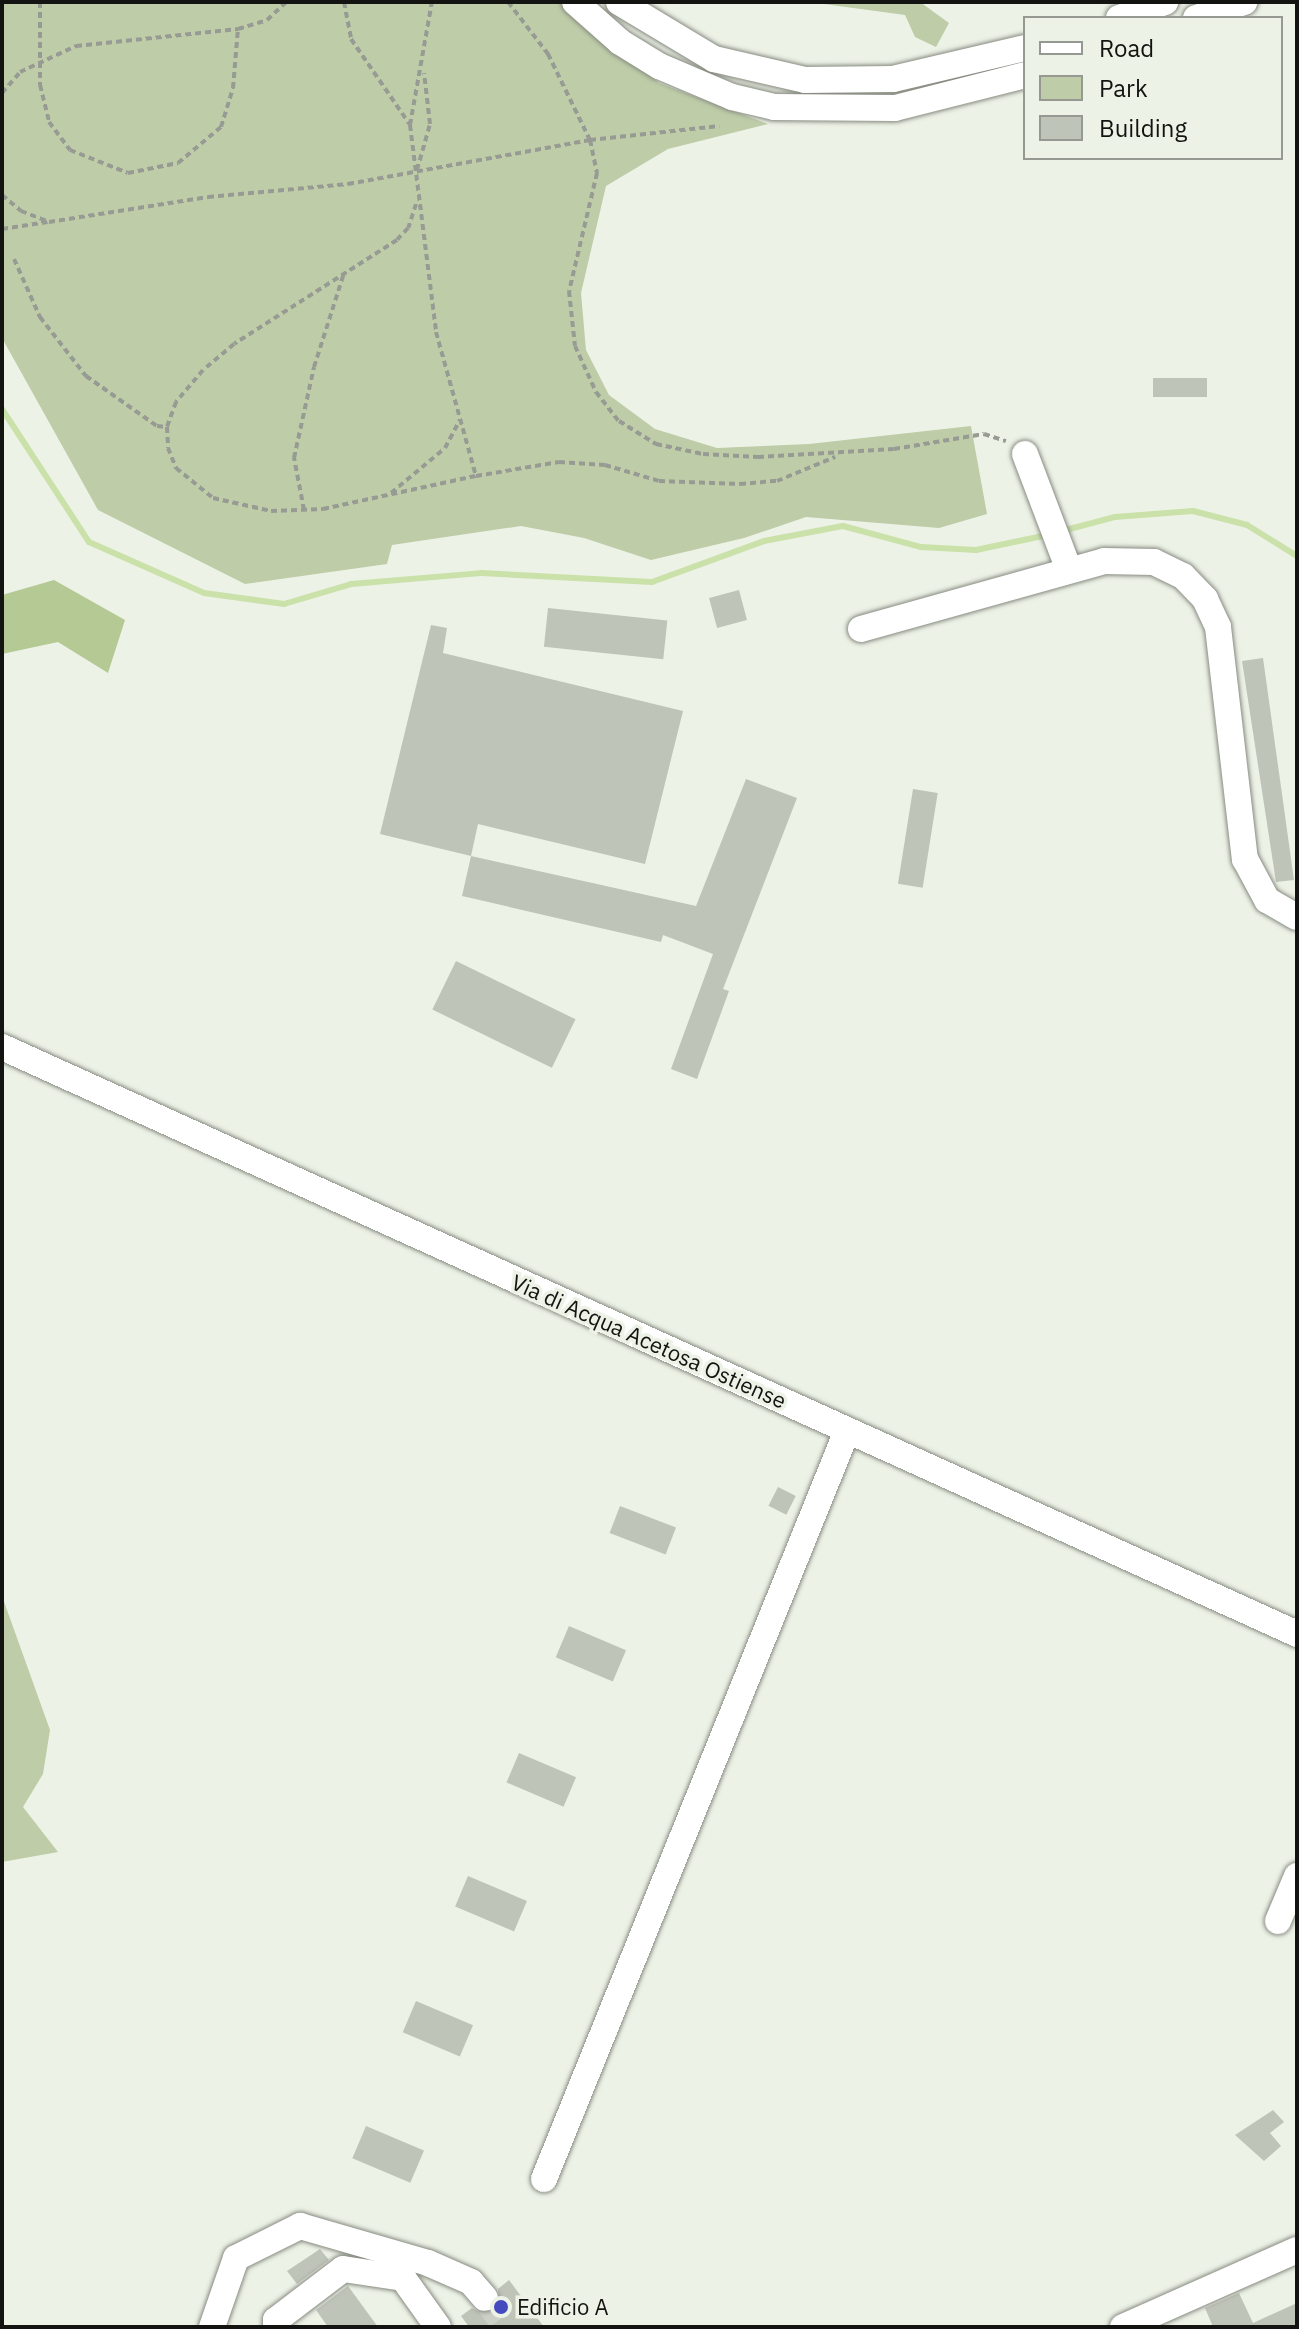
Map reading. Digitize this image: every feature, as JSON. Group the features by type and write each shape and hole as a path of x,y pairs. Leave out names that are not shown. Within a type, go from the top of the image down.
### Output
{"street":[{"path":"575,2 620,42 659,66 732,97 784,109 895,108 1023,76"},
{"path":"619,2 702,54 736,67 805,80 893,79 1023,48"},
{"path":"1125,16 1165,2"},
{"path":"1202,16 1244,2"},
{"path":"1025,454 1065,555"},
{"path":"861,629 1065,555 1154,562 1183,576 1205,599 1221,643 1245,859 1267,900 1297,917"},
{"name":"Via di Acqua Acetosa Ostiense","path":"2,1047 1297,1634"},
{"path":"544,2179 847,1431"},
{"path":"1278,1921 1297,1876"},
{"path":"212,2327 236,2258 300,2226 428,2263 471,2282 485,2298"},
{"path":"1123,2327 1297,2250"},
{"path":"276,2327 276,2320 343,2269 403,2278 438,2327"}],"path":[{"path":"40,2 40,60 49,122 70,150 128,173 154,171 178,163 221,127 233,88 238,29"},
{"path":"2,93 40,60 76,46 238,29 267,20 286,2"},
{"path":"344,2 351,39 410,125"},
{"path":"432,2 424,71 410,125 417,200 436,332 476,476"},
{"path":"508,2 548,54 590,140 597,173 569,291 575,346 596,392 611,412 656,444 703,454 841,454 984,434 1003,439 1025,454"},
{"path":"416,172 430,124 424,71"},
{"path":"2,229 416,172 590,140 719,126"},
{"path":"2,195 21,211 49,222"},
{"path":"417,200 408,228 397,240 234,344 203,370 176,402 167,427 176,468 213,498 271,511 304,510 559,462 605,465 659,481 740,484 777,481 841,454"},
{"path":"14,259 40,317 86,376 136,413 167,427"},
{"path":"304,510 294,458 314,367 344,274"},
{"path":"388,495 445,448 461,417"}],"green space":[{"path":"2,2 567,2 659,83 768,124 668,149 606,186 581,293 586,350 609,395 655,429 717,448 809,444 971,426 987,514 939,528 806,517 744,538 651,560 584,538 521,526 392,545 387,564 245,584 98,510 2,338"},
{"path":"809,2 920,2 949,23 936,47 915,37 905,15"},
{"path":"54,580 125,620 108,673 58,642 2,654 2,595"},
{"path":"2,1596 50,1730 43,1774 23,1807 58,1852 2,1862"}],"building":[{"path":"1153,378 1207,378 1207,397 1153,397"},
{"path":"739,590 747,620 717,628 709,598"},
{"path":"548,608 667,621 663,659 544,647"},
{"path":"431,625 447,628 443,653 683,711 645,864 478,824 471,856 380,834"},
{"path":"1263,658 1294,880 1276,882 1242,661"},
{"path":"746,779 797,798 723,989 729,991 697,1079 671,1069 713,954 663,935 661,942 462,896 471,856 696,906"},
{"path":"913,789 938,793 923,888 898,884"},
{"path":"456,961 576,1019 552,1068 432,1010"},
{"path":"778,1487 796,1496 786,1515 768,1506"},
{"path":"620,1506 676,1528 666,1555 610,1533"},
{"path":"569,1626 626,1650 613,1682 556,1657"},
{"path":"519,1753 576,1777 564,1807 506,1782"},
{"path":"468,1876 527,1901 514,1931 455,1906"},
{"path":"416,2001 473,2025 460,2057 403,2032"},
{"path":"1273,2110 1284,2122 1270,2133 1281,2146 1264,2161 1235,2135"},
{"path":"366,2126 424,2151 410,2183 352,2158"},
{"path":"320,2249 329,2260 297,2284 287,2271"},
{"name":"Edificio A","path":"509,2280 544,2327 469,2327 461,2316 472,2308 481,2313 495,2310 500,2302 498,2289"},
{"path":"348,2286 378,2327 328,2327 316,2310"},
{"path":"1239,2293 1253,2323 1297,2303 1297,2327 1213,2327 1205,2308"}],"waterway":[{"path":"2,409 89,542 204,593 284,604 351,584 481,573 652,582 764,541 843,526 921,547 976,550 1047,535"},
{"path":"1062,531 1115,517 1193,511 1247,525 1297,556"}],"tunnel":[{"path":"485,2298 506,2327"}],"place":[{"name":"Edificio A","path":"501,2307"}]}
